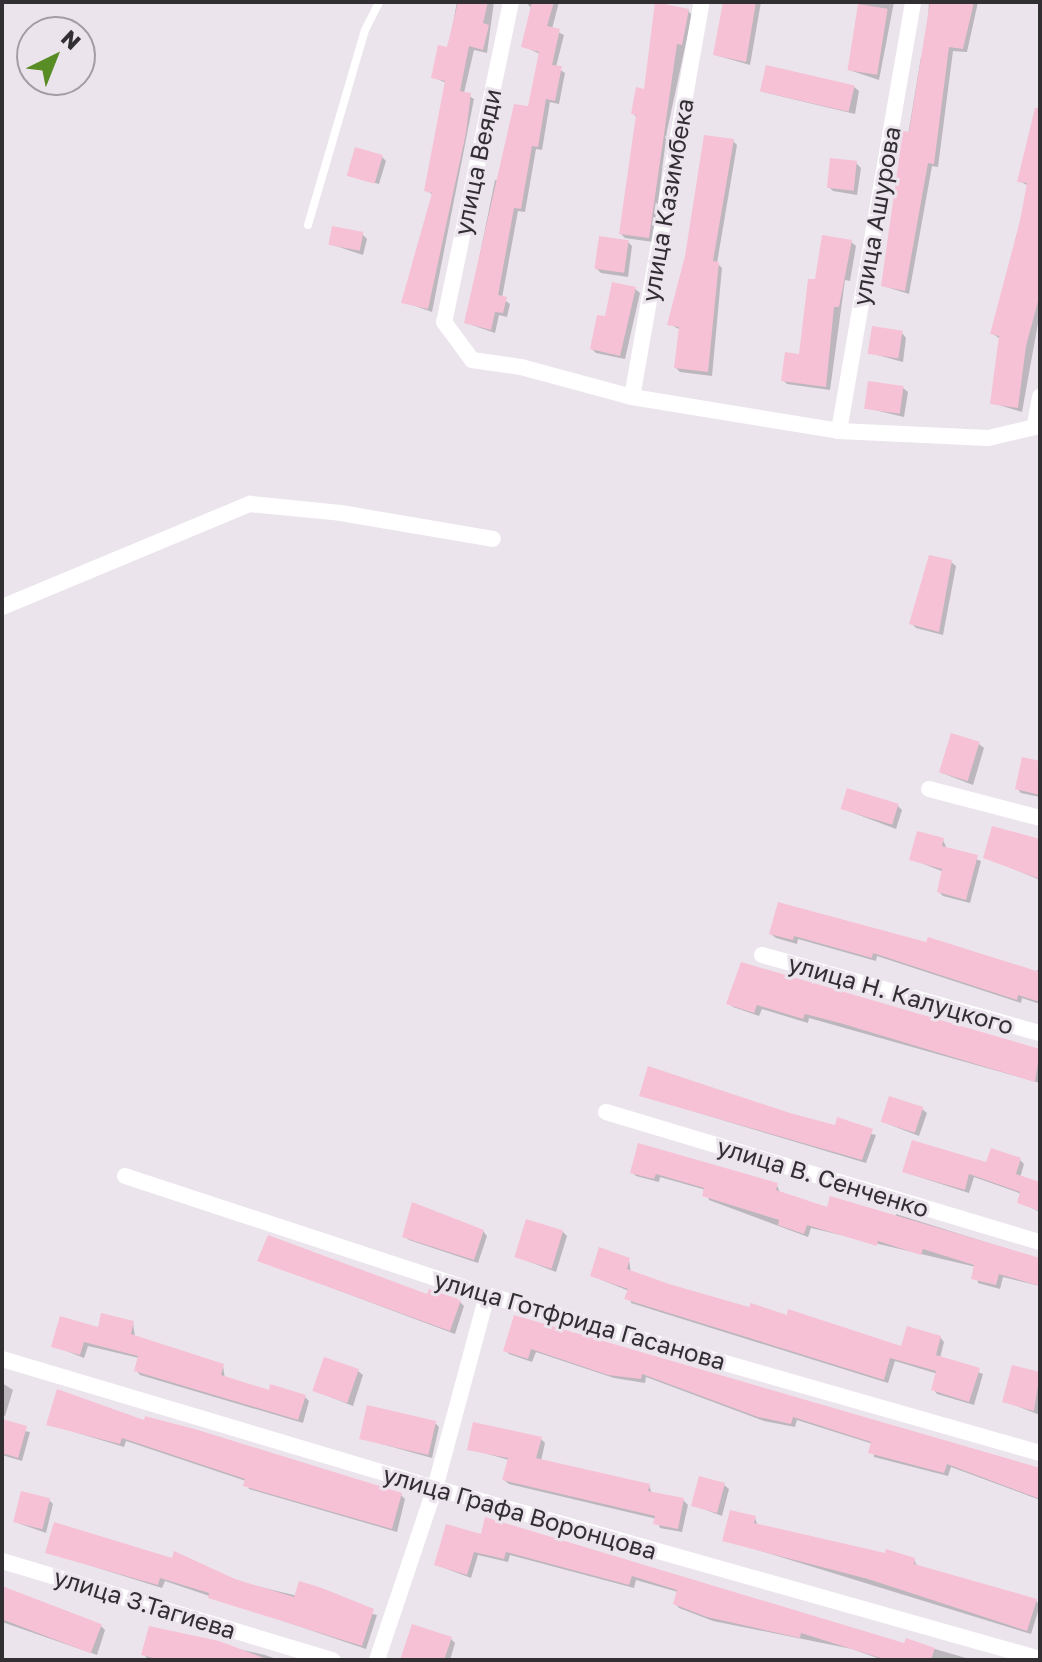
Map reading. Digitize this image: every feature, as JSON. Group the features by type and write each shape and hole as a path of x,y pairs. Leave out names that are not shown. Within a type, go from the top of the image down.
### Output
{"street":[{"name":"улица Веяди","path":"511,2 444,322 472,360 521,367 632,397"},
{"name":"улица Казимбека","path":"632,397 702,2"},
{"name":"улица Ашурова","path":"839,431 913,2"},
{"path":"632,397 839,431 988,438 1037,426 1040,396"},
{"path":"2,607 250,504 341,513 493,539"},
{"path":"929,789 1040,818"},
{"name":"улица Н. Калуцкого","path":"762,955 1040,1033"},
{"name":"улица В. Сенченко","path":"606,1112 1040,1242"},
{"name":"улица Готфрида Гасанова","path":"125,1176 487,1295 1040,1453"},
{"path":"377,1660 435,1488 487,1295"},
{"name":"улица Графа Воронцова","path":"2,1359 435,1488 1040,1659"},
{"name":"улица З.Тагиева","path":"2,1561 333,1660"}],"lane":[{"path":"308,225 365,30 379,2"}],"building":[{"path":"458,2 488,2 483,23 489,25 483,50 469,46 460,91 471,93 466,133 428,309 401,303 432,193 424,191 445,81 431,78 438,45 447,47"},
{"path":"532,2 554,2 547,26 560,29 552,65 562,66 555,101 546,99 538,147 532,146 521,209 514,208 498,295 507,297 503,313 495,312 491,330 464,323 514,104 528,106 539,52 521,47"},
{"path":"655,2 689,9 682,45 677,44 649,238 619,234 636,115 631,114 636,87 644,89"},
{"path":"723,2 756,2 746,62 713,55"},
{"path":"930,2 974,2 963,49 949,47 934,164 928,163 905,291 881,286 903,131 909,132"},
{"path":"858,4 888,9 877,75 848,70"},
{"path":"766,65 855,85 849,112 760,91"},
{"path":"1035,108 1040,108 1040,294 1026,346 1018,408 990,404 999,336 990,334 1020,221 1027,183 1017,182"},
{"path":"704,135 734,139 713,261 719,262 708,372 674,368 679,327 667,325 685,256"},
{"path":"355,147 383,155 375,184 347,176"},
{"path":"830,158 857,161 854,191 827,188"},
{"path":"332,226 363,232 360,251 328,245"},
{"path":"822,235 852,240 839,307 834,307 826,387 781,381 785,352 799,354 808,279 815,279"},
{"path":"599,236 629,240 624,273 594,269"},
{"path":"612,282 636,287 620,356 590,349 597,315 605,316"},
{"path":"872,326 903,331 898,359 868,354"},
{"path":"868,381 904,386 900,414 864,409"},
{"path":"929,555 952,560 939,632 909,624"},
{"path":"951,733 980,742 968,781 939,772"},
{"path":"1022,757 1040,761 1040,795 1015,789"},
{"path":"847,788 899,804 892,825 841,809"},
{"path":"992,826 1040,839 1040,879 983,858"},
{"path":"917,831 944,838 942,846 978,855 966,900 937,892 942,869 909,860"},
{"path":"778,902 926,942 928,937 1040,972 1040,1002 1018,995 1017,1000 873,953 872,958 794,936 793,940 769,934"},
{"path":"741,962 1040,1049 1035,1082 805,1014 803,1019 757,1005 754,1013 726,1004"},
{"path":"648,1066 790,1113 835,1125 837,1117 873,1129 862,1160 639,1096"},
{"path":"889,1096 923,1107 915,1133 881,1122"},
{"path":"912,1140 986,1162 991,1148 1021,1158 1016,1174 1040,1182 1040,1211 1017,1203 1020,1192 969,1174 965,1190 902,1172"},
{"path":"638,1143 778,1183 776,1190 827,1207 830,1196 1040,1258 1040,1286 999,1274 996,1285 971,1279 974,1265 923,1249 921,1255 878,1241 877,1246 807,1225 804,1234 778,1225 779,1220 702,1196 704,1188 656,1174 654,1179 630,1173"},
{"path":"412,1202 484,1230 474,1260 402,1237"},
{"path":"526,1219 563,1230 552,1269 514,1257"},
{"path":"268,1235 427,1294 429,1289 461,1300 450,1331 257,1261"},
{"path":"599,1247 630,1258 627,1269 749,1307 751,1303 787,1315 788,1309 901,1346 907,1326 941,1336 936,1355 980,1368 969,1402 931,1390 936,1371 890,1358 884,1380 624,1299 628,1289 590,1276"},
{"path":"101,1313 134,1321 131,1334 224,1364 221,1375 269,1390 270,1384 306,1395 298,1420 134,1371 138,1356 84,1342 80,1355 51,1347 60,1316 98,1327"},
{"path":"514,1315 1040,1468 1040,1499 947,1464 944,1473 868,1453 871,1442 793,1417 791,1424 758,1417 642,1374 641,1379 608,1375 531,1349 528,1359 503,1351"},
{"path":"324,1357 359,1369 347,1403 312,1391"},
{"path":"1012,1365 1040,1372 1034,1411 1002,1402"},
{"path":"57,1389 144,1420 145,1416 198,1430 402,1493 392,1529 243,1486 245,1479 122,1438 120,1444 46,1425"},
{"path":"367,1405 436,1421 428,1455 359,1439"},
{"path":"2,1419 27,1426 18,1458 2,1453"},
{"path":"473,1422 542,1437 536,1458 650,1484 648,1491 684,1498 678,1529 653,1524 655,1516 502,1480 508,1458 467,1450"},
{"path":"699,1476 725,1483 717,1513 691,1506"},
{"path":"21,1491 50,1498 42,1529 13,1522"},
{"path":"730,1510 756,1516 754,1523 885,1553 886,1549 915,1558 914,1564 1037,1599 1027,1631 868,1579 722,1541"},
{"path":"485,1517 904,1643 906,1638 935,1648 931,1660 887,1660 801,1633 800,1638 707,1617 673,1604 677,1590 632,1576 629,1585 506,1552 504,1559 474,1552 467,1575 434,1565 446,1524 481,1534"},
{"path":"54,1522 172,1558 174,1551 235,1579 294,1597 299,1581 322,1588 374,1609 362,1646 208,1598 209,1593 160,1578 158,1585 45,1553"},
{"path":"2,1586 102,1624 91,1653 2,1619"},
{"path":"412,1624 452,1637 444,1660 400,1660"},
{"path":"149,1626 219,1641 269,1660 161,1660 141,1655"}]}
